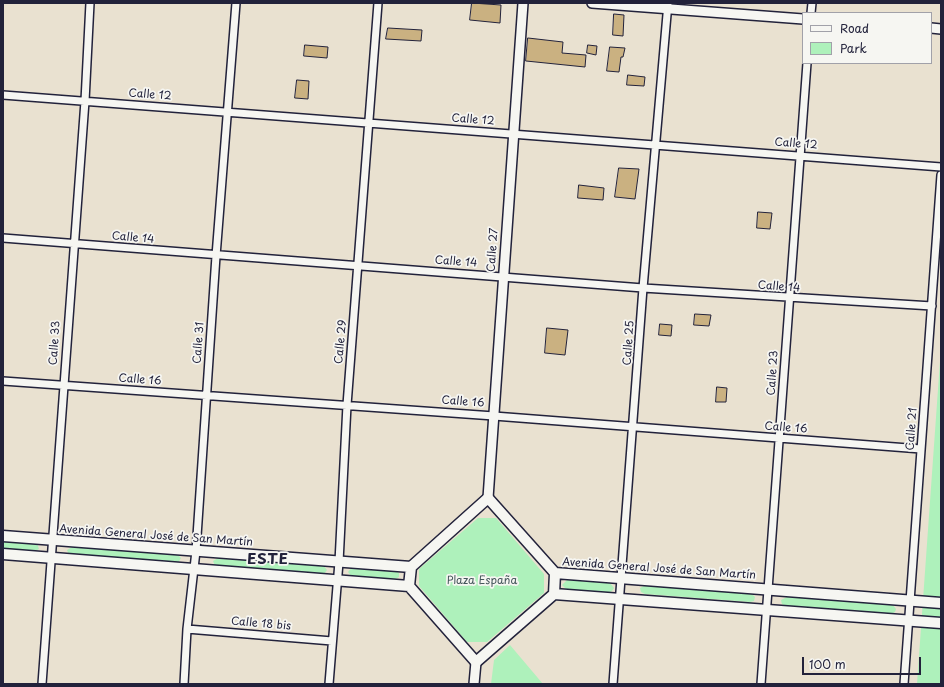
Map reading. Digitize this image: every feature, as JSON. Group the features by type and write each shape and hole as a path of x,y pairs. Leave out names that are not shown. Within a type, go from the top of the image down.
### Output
{"main road":[{"name":"Avenida General José de San Martín","path":"488,498 556,573 941,603"},
{"path":"409,586 411,567 488,498"},
{"name":"Avenida General José de San Martín","path":"3,536 411,567"},
{"path":"3,554 409,586 476,662 554,594 556,573"},
{"path":"554,594 941,623"}],"street":[{"name":"Calle 33","path":"42,684 73,244 85,101 90,3"},
{"name":"Calle 31","path":"184,684 187,629 196,551 216,256 236,3"},
{"name":"Calle 29","path":"329,684 339,562 347,405 370,123 378,3"},
{"name":"Calle 27","path":"488,498 523,3"},
{"path":"592,3 667,6 802,19"},
{"name":"Calle 25","path":"613,684 620,578 634,428 643,288 667,6"},
{"name":"Calle 23","path":"761,684 808,64"},
{"name":"Calle 12","path":"3,95 941,167"},
{"name":"Calle 21","path":"904,684 941,175"},
{"name":"Calle 14","path":"3,238 216,256 359,265 643,288 932,306"},
{"name":"Calle 16","path":"3,381 347,405 921,449"},
{"name":"Calle 18 bis","path":"187,629 332,641"},
{"path":"474,684 476,662"}],"green space":[{"path":"941,347 941,684 917,684"},
{"name":"Plaza España","path":"478,518 496,518 544,574 544,593 487,642 467,642 419,586 419,569"},
{"path":"3,540 37,543 39,549 33,552 3,550"},
{"path":"72,547 177,554 181,558 178,563 69,555 67,550"},
{"path":"218,558 323,565 327,570 324,574 215,566 213,561"},
{"path":"352,567 395,571 399,573 399,577 393,580 352,577 348,572"},
{"path":"567,580 610,583 614,588 608,593 566,589 562,585"},
{"path":"646,585 751,593 755,597 754,601 750,602 645,594 641,592 640,588"},
{"path":"787,597 892,604 896,609 895,612 891,614 786,606 782,604 781,600"},
{"path":"510,645 543,684 491,684 494,660"}],"building":[{"path":"472,3 501,5 500,23 470,20"},
{"path":"614,14 624,15 623,36 613,35"},
{"path":"388,28 422,30 421,41 386,39"},
{"path":"528,38 563,42 562,53 586,55 585,67 526,61"},
{"path":"305,45 328,47 327,58 304,56"},
{"path":"588,45 597,46 596,55 587,53"},
{"path":"610,47 625,48 623,57 621,57 619,72 607,71"},
{"path":"628,75 645,77 644,86 627,85"},
{"path":"297,80 309,81 308,99 295,98"},
{"path":"619,168 639,169 635,199 615,197"},
{"path":"579,185 604,188 603,200 578,198"},
{"path":"758,212 772,213 770,229 757,228"},
{"path":"695,314 711,315 709,326 694,325"},
{"path":"660,324 672,325 671,336 659,335"},
{"path":"547,328 568,330 565,355 545,353"},
{"path":"717,387 727,388 726,402 716,402"}],"district":[{"name":"ESTE","path":"268,560"}]}
